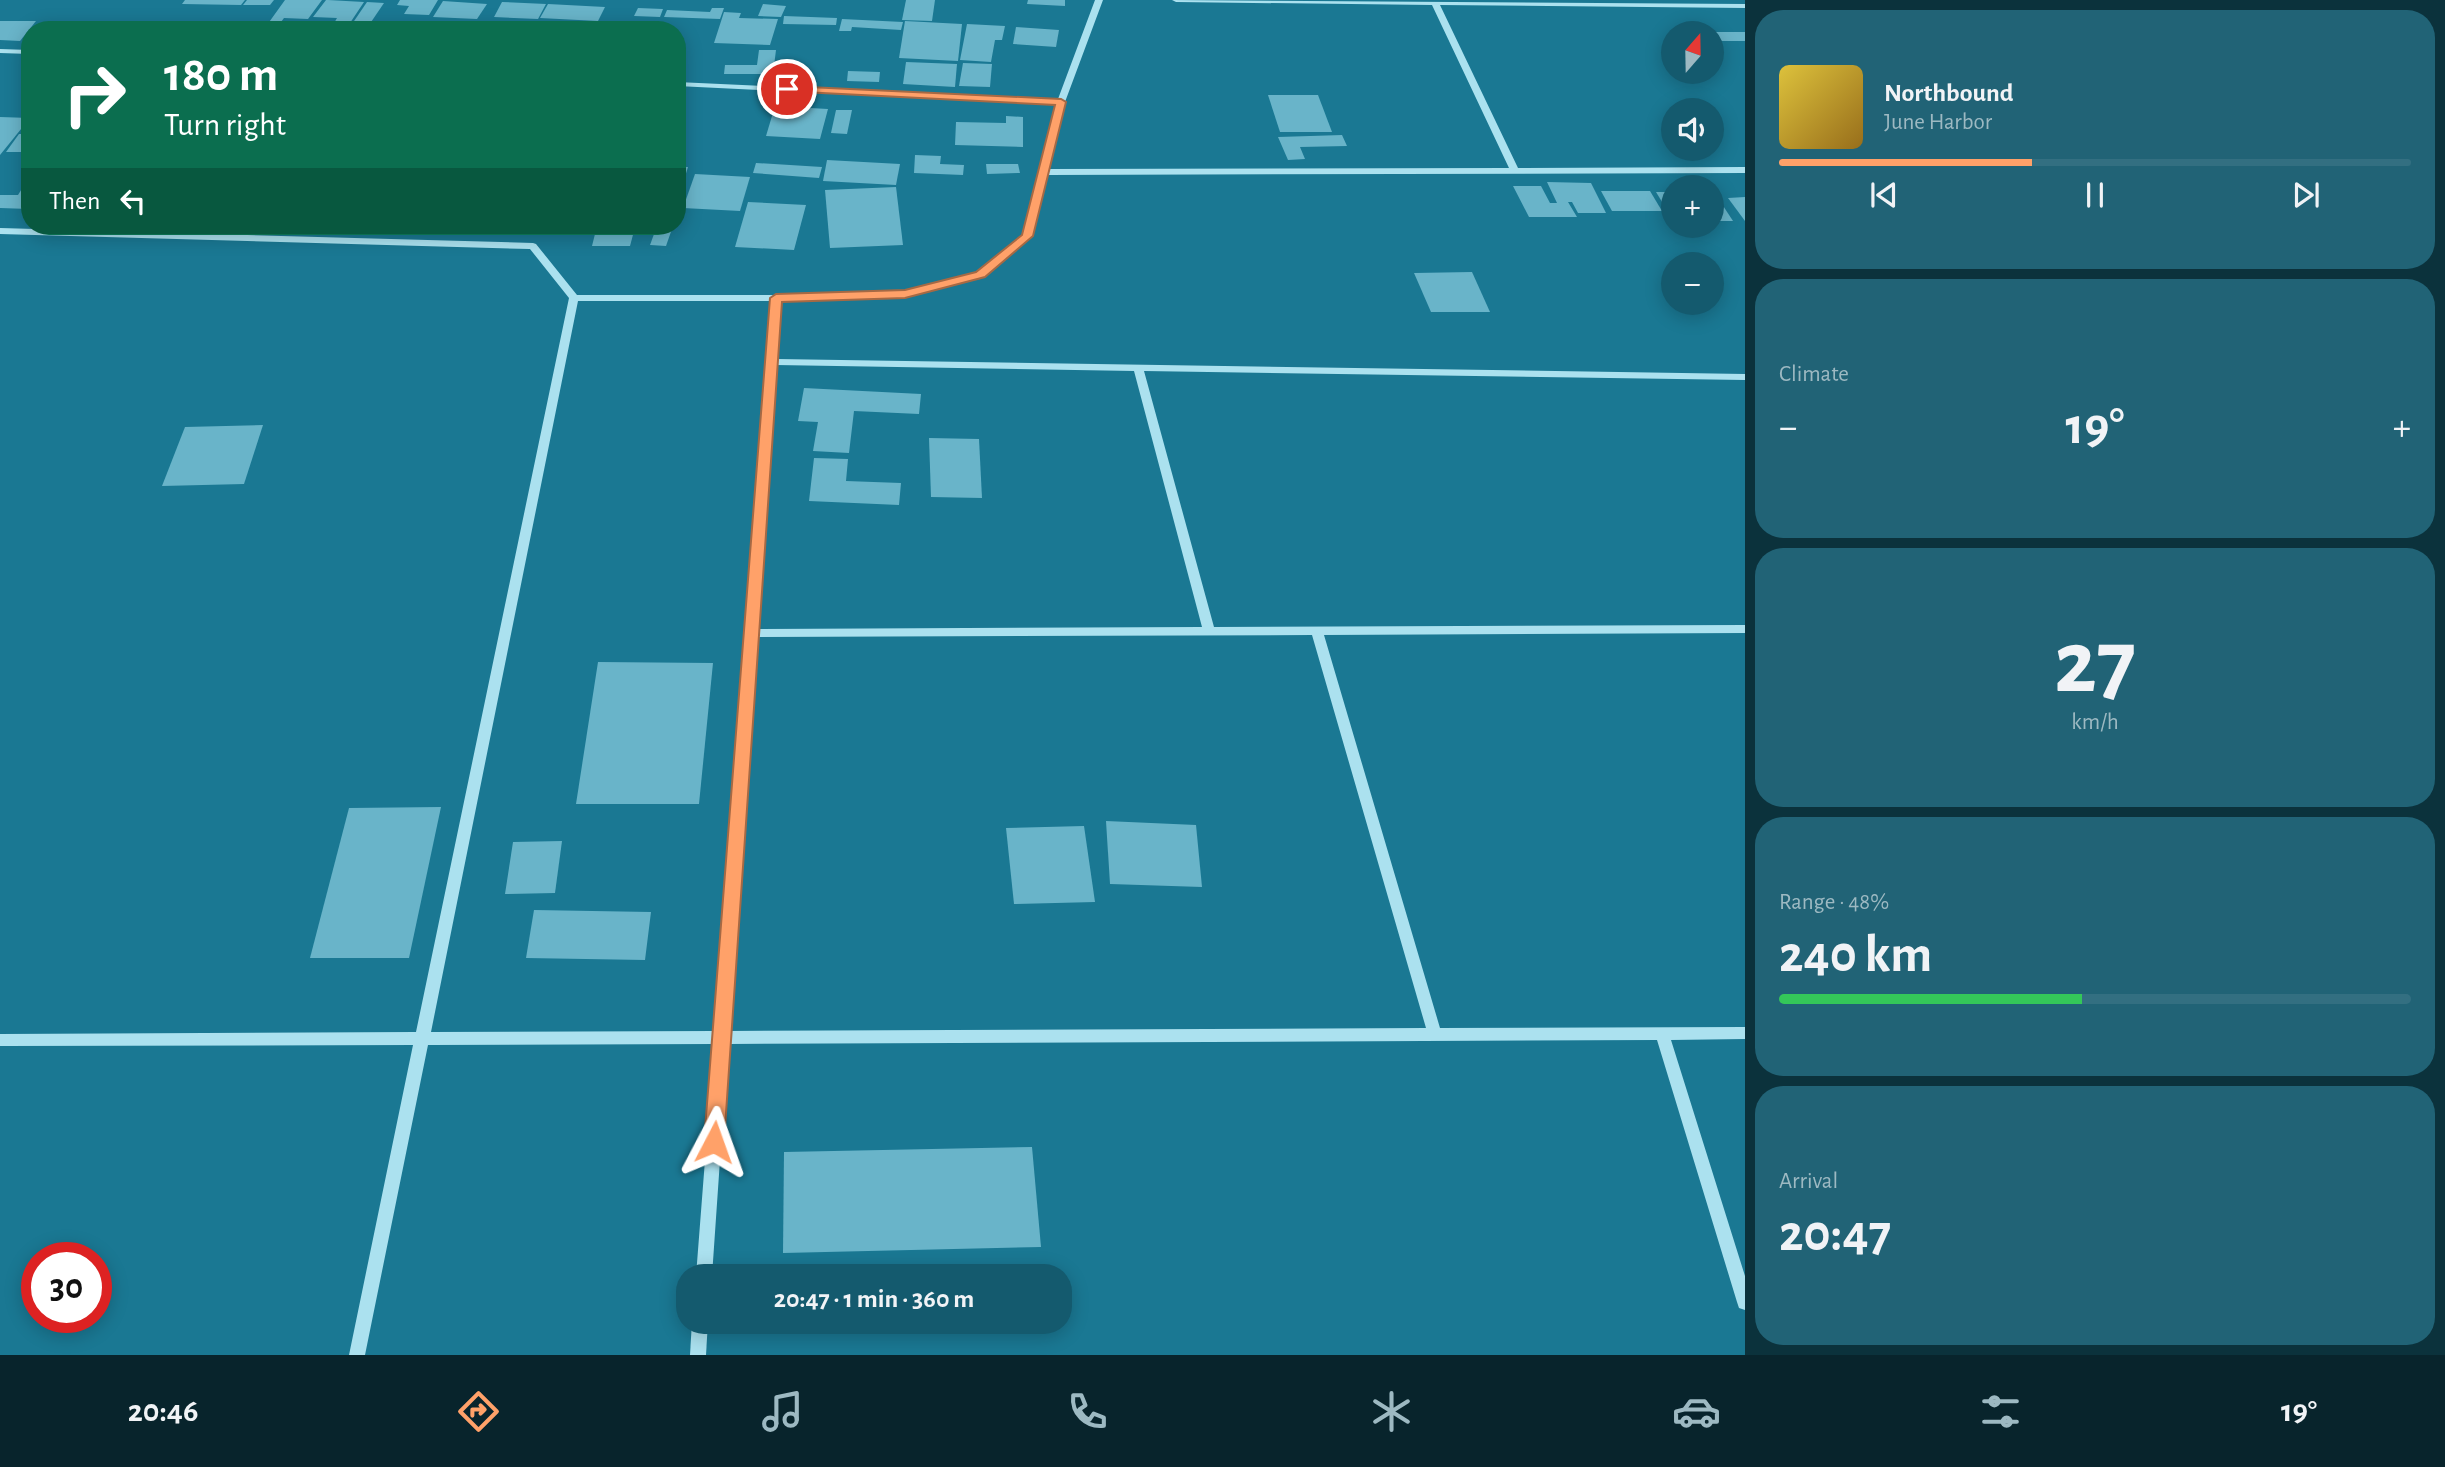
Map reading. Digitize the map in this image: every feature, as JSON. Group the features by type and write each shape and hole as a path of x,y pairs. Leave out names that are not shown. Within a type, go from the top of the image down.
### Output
{"street":[{"path":"574,298 776,298 905,294 980,274 1027,236 1061,102 1099,0"},
{"path":"1176,0 1745,6"},
{"path":"1435,3 1515,171"},
{"path":"0,51 21,52"},
{"path":"686,84 1061,102"},
{"path":"1043,172 1745,170"},
{"path":"0,230 21,231"},
{"path":"167,235 533,246 574,298 357,1355"},
{"path":"705,1264 776,298"},
{"path":"772,362 1745,377"},
{"path":"1138,368 1209,631"},
{"path":"752,633 1745,629"},
{"path":"1317,630 1435,1035"},
{"path":"1662,1033 1745,1302"},
{"path":"0,1040 1745,1033"},
{"path":"698,1355 700,1334"}],"building":[{"path":"185,0 245,0 241,5 182,4"},
{"path":"247,0 274,0 270,5 243,5"},
{"path":"285,0 322,0 308,19 284,18 282,21 270,21"},
{"path":"326,0 364,2 351,21 313,17"},
{"path":"400,0 438,0 429,15 404,14 409,6 397,5"},
{"path":"906,0 935,0 932,21 902,20"},
{"path":"1028,0 1065,0 1065,6 1027,4"},
{"path":"443,1 487,4 477,19 433,17"},
{"path":"367,2 384,3 372,21 354,21"},
{"path":"502,2 546,4 538,19 494,17"},
{"path":"548,4 605,7 598,21 540,18"},
{"path":"763,4 786,6 781,17 758,16"},
{"path":"638,8 663,9 660,17 634,16"},
{"path":"712,8 724,8 720,19 664,17 667,10 710,12"},
{"path":"724,12 741,13 739,18 778,19 770,45 714,43"},
{"path":"784,16 837,18 836,25 783,24"},
{"path":"842,19 903,22 901,30 852,27 851,31 839,31"},
{"path":"0,21 21,21 20,41 0,40"},
{"path":"905,21 962,24 958,61 899,58"},
{"path":"967,24 1005,26 1002,40 995,40 991,62 960,60"},
{"path":"1016,27 1059,30 1056,47 1013,44"},
{"path":"1724,32 1745,32 1745,41 1724,41"},
{"path":"759,50 776,50 773,74 724,74 725,65 757,65"},
{"path":"906,62 957,64 955,87 903,84"},
{"path":"963,63 992,64 990,87 959,86"},
{"path":"848,71 880,72 879,82 847,81"},
{"path":"1268,95 1318,95 1332,132 1280,132"},
{"path":"775,106 828,109 820,139 766,136"},
{"path":"836,110 852,110 847,134 831,133"},
{"path":"1006,116 1023,117 1023,147 955,145 956,122 1006,123"},
{"path":"0,117 21,118 21,129 0,155"},
{"path":"19,134 21,134 21,152 6,152"},
{"path":"1342,135 1347,146 1300,147 1305,159 1288,160 1278,137"},
{"path":"915,155 941,156 940,164 964,165 963,175 914,173"},
{"path":"827,160 900,164 896,185 823,181"},
{"path":"756,163 822,167 819,178 753,173"},
{"path":"986,164 1018,164 1020,173 987,174"},
{"path":"695,174 750,177 740,211 686,208 686,200"},
{"path":"1547,182 1591,183 1606,213 1578,213 1572,202 1568,202 1577,217 1529,217 1513,186 1541,186 1550,203 1557,203"},
{"path":"896,187 903,245 830,248 825,190"},
{"path":"21,190 21,209 0,208 0,195 18,195"},
{"path":"1601,191 1650,191 1661,209 1661,211 1612,211"},
{"path":"1745,197 1745,221 1728,198"},
{"path":"748,202 806,205 794,250 735,247"},
{"path":"1724,207 1733,221 1724,221"},
{"path":"595,235 633,235 630,246 592,246"},
{"path":"654,235 670,235 666,246 650,245"},
{"path":"1472,272 1490,312 1431,312 1414,273"},
{"path":"804,388 921,394 919,414 854,411 849,453 813,451 818,422 798,421"},
{"path":"263,425 244,484 162,486 185,427"},
{"path":"929,438 979,439 982,498 931,497"},
{"path":"814,458 848,459 846,481 901,483 899,505 809,501"},
{"path":"598,662 713,663 699,804 576,804"},
{"path":"441,807 409,958 310,958 349,808"},
{"path":"1106,821 1196,825 1202,887 1110,884"},
{"path":"1084,826 1095,902 1014,904 1006,828"},
{"path":"562,841 555,893 505,894 513,842"},
{"path":"534,910 651,912 645,960 526,958"},
{"path":"1032,1147 1041,1247 783,1253 784,1152"}],"route":[{"path":"714,1142 776,298 905,294 980,274 1027,236 1061,102 787,89"}]}
